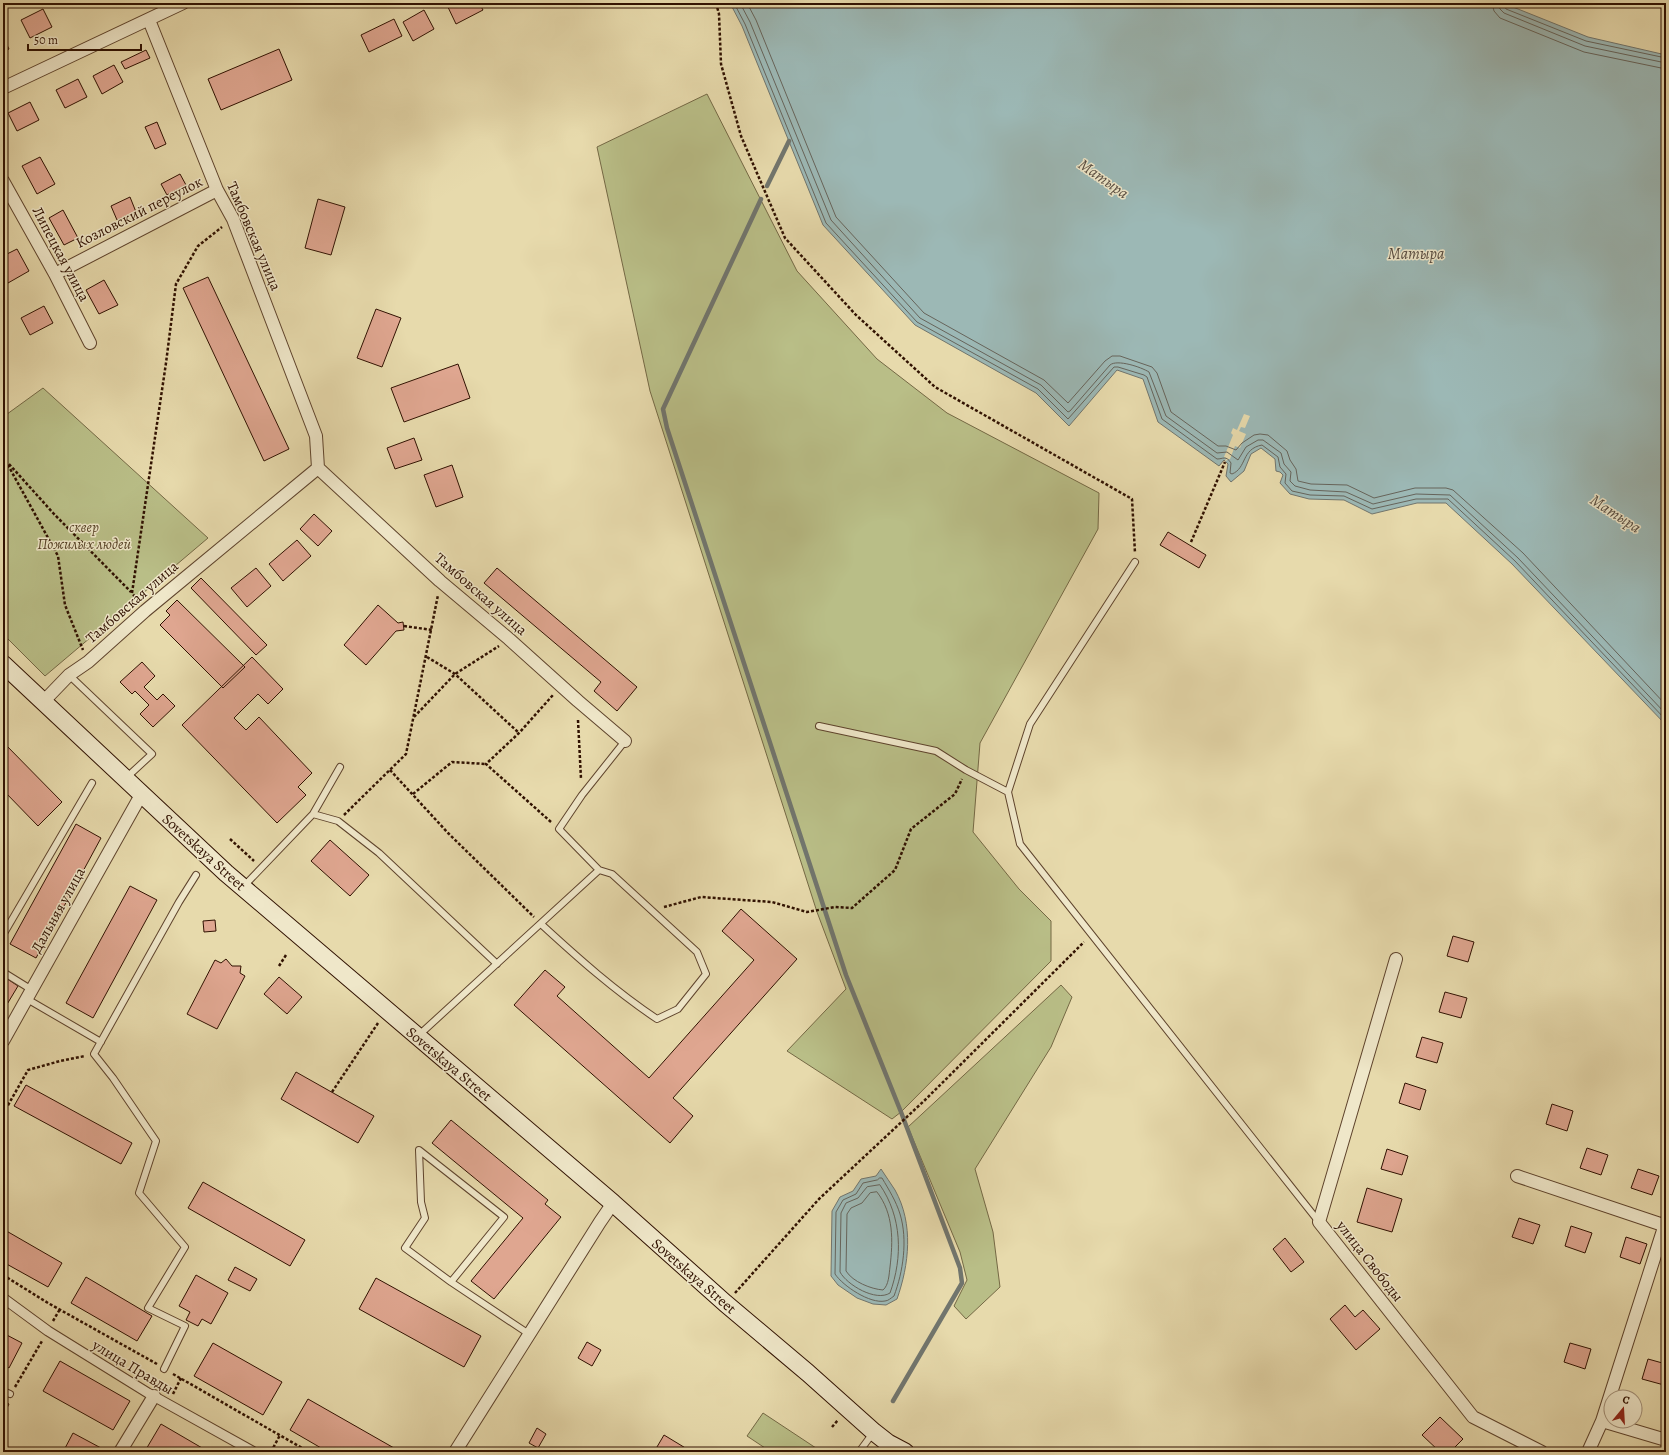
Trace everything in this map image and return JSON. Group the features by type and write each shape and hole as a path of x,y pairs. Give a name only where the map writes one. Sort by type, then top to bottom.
{"main road":[{"name":"Sovetskaya Street","path":"3,664 124,779 243,887 613,1203 725,1304 808,1373 874,1432 893,1448 905,1452"}],"street":[{"path":"3,88 183,3"},
{"name":"Тамбовская улица","path":"149,20 217,190 233,219 316,436 318,468 440,580 625,741"},
{"name":"Липецкая улица","path":"3,181 90,343"},
{"name":"Козловский переулок","path":"54,274 217,190"},
{"name":"Тамбовская улица","path":"43,702 69,675 88,662 145,611 318,468"},
{"name":"Дальняя улица","path":"3,1041 141,794"},
{"name":"улица Свободы","path":"1396,959 1319,1222 1473,1417 1542,1452"},
{"path":"1517,1176 1665,1224 1602,1421 1588,1452"},
{"path":"454,1452 613,1203"},
{"name":"улица Правды","path":"3,1298 48,1331 167,1404 254,1452"},
{"path":"120,1452 154,1396"},
{"path":"1602,1421 1666,1440"}],"lane":[{"path":"1135,562 1030,724 1008,792 1020,844 1319,1222"},
{"path":"69,675 152,754 124,779"},
{"path":"819,726 936,751 966,770 1008,792"},
{"path":"541,924 592,970 626,998 658,1019 678,1009 706,974 697,952 612,874 599,870 559,829 582,795 625,741"},
{"path":"243,887 313,814 340,767"},
{"path":"3,935 92,783"},
{"path":"313,814 338,821 379,853 497,964"},
{"path":"417,1036 599,870"},
{"path":"164,1369 185,1326 148,1308 185,1247 139,1193 156,1141 113,1078 94,1054 179,902 196,876"},
{"path":"3,972 29,994 101,1042"},
{"path":"451,1282 504,1217 419,1150 421,1202 425,1218 405,1248 451,1282 529,1334"},
{"path":"3,1391 10,1394"},
{"path":"859,1452 874,1432"}],"path":[{"path":"716,3 719,14 721,64 741,136 785,238 856,315 934,387 1132,499 1135,562"},
{"path":"132,592 176,284 198,246 233,219"},
{"path":"3,456 54,514 132,592 145,611"},
{"path":"6,460 58,556 65,605 88,662"},
{"path":"1191,542 1225,462"},
{"path":"338,821 406,754 432,630 440,580"},
{"path":"404,626 432,630"},
{"path":"414,717 455,674 509,639"},
{"path":"426,657 455,674 519,733"},
{"path":"486,764 519,733 562,686"},
{"path":"578,701 582,795"},
{"path":"413,794 452,762 486,764 559,829"},
{"path":"390,770 448,833 541,924"},
{"path":"652,911 701,897 772,902 807,912 829,908 852,908 895,870 911,829 955,794 966,770"},
{"path":"230,839 253,862 258,857"},
{"path":"725,1304 819,1199 894,1130 1092,935"},
{"path":"279,966 286,955"},
{"path":"332,1092 386,1010"},
{"path":"3,1114 28,1070 60,1061 94,1054"},
{"path":"10,1394 60,1309"},
{"path":"167,1404 181,1378"},
{"path":"832,1427 838,1420"},
{"path":"271,1452 280,1435"}],"green space":[{"path":"707,94 797,271 877,359 947,413 1099,493 1098,529 980,743 973,832 1019,889 1051,921 1051,961 901,1112 892,1119 787,1051 846,989 817,912 650,391 597,147"},
{"name":"сквер Пожилых людей","path":"43,388 208,538 45,676 3,634 3,417"},
{"path":"1061,985 1072,997 1051,1047 975,1169 993,1232 1000,1287 966,1319 954,1306 967,1280 960,1252 908,1127"},
{"path":"763,1413 822,1452 771,1452 747,1436"}],"water":[{"name":"Матыра","path":"730,3 1503,3 1588,37 1666,55 1666,725 1512,564 1446,503 1417,503 1372,514 1344,500 1309,499 1290,494 1280,483 1283,475 1276,471 1275,459 1261,448 1251,454 1244,471 1231,482 1226,476 1228,464 1224,460 1219,466 1158,422 1143,379 1117,370 1069,426 1036,393 915,325 823,225 742,26"},
{"path":"881,1169 895,1190 901,1203 905,1217 908,1244 907,1259 897,1299 886,1305 873,1304 857,1298 838,1285 831,1276 832,1211 840,1197 853,1191 861,1179 876,1176"}],"pier":[{"path":"1244,414 1250,416 1245,428 1241,427 1239,431 1246,434 1240,448 1235,446 1230,459 1225,462 1226,458 1224,457 1233,435 1231,433 1233,428 1237,430"}],"building":[{"path":"446,3 479,3 483,10 456,24"},
{"path":"43,9 52,27 30,38 21,20"},
{"path":"424,10 434,29 413,41 403,22"},
{"path":"394,19 402,36 369,52 361,35"},
{"path":"3,37 9,49 3,52"},
{"path":"279,49 292,80 221,110 208,79"},
{"path":"146,50 150,58 125,69 121,62"},
{"path":"114,65 123,82 102,94 93,76"},
{"path":"78,79 87,97 65,108 56,90"},
{"path":"30,102 39,120 17,131 8,113"},
{"path":"157,122 166,144 155,149 145,127"},
{"path":"40,157 55,184 37,194 22,166"},
{"path":"180,174 186,185 167,195 161,184"},
{"path":"130,197 136,212 117,220 111,206"},
{"path":"318,199 345,207 331,255 305,248"},
{"path":"63,210 78,238 64,245 49,218"},
{"path":"17,249 29,271 8,283 3,273 3,256"},
{"path":"208,277 289,449 264,461 183,288"},
{"path":"104,280 118,305 99,314 86,290"},
{"path":"44,306 53,323 30,335 21,318"},
{"path":"376,309 401,318 382,367 357,358"},
{"path":"458,364 470,398 404,422 391,388"},
{"path":"414,438 422,460 395,469 387,448"},
{"path":"452,465 463,497 436,507 424,475"},
{"path":"314,514 332,531 318,546 300,529"},
{"path":"1168,532 1206,555 1199,568 1160,545"},
{"path":"297,540 311,556 283,581 269,564"},
{"path":"256,568 271,586 247,607 231,588"},
{"path":"497,568 637,687 617,711 594,691 601,682 484,583"},
{"path":"201,578 267,645 256,655 191,588"},
{"path":"177,600 245,667 223,688 160,625 170,615 166,611"},
{"path":"378,605 398,623 403,622 404,630 396,631 366,665 344,645"},
{"path":"252,657 283,689 268,704 258,694 234,718 246,730 259,717 312,773 298,787 306,795 277,823 182,725"},
{"path":"142,662 155,676 144,687 157,700 163,694 175,706 153,727 140,714 149,705 135,691 132,694 120,682"},
{"path":"3,742 62,802 38,826 3,790"},
{"path":"76,824 101,838 36,958 10,944"},
{"path":"330,840 369,875 350,896 311,861"},
{"path":"130,886 157,900 93,1018 66,1003"},
{"path":"741,909 797,959 673,1098 693,1116 670,1143 514,1005 545,970 565,987 557,996 649,1078 754,960 722,931"},
{"path":"215,920 216,931 204,932 203,921"},
{"path":"1453,936 1474,942 1468,962 1447,956"},
{"path":"226,959 232,966 241,966 240,973 245,976 217,1029 187,1014 215,960 221,963"},
{"path":"3,976 18,986 3,1011"},
{"path":"279,977 302,997 287,1014 264,994"},
{"path":"1445,992 1467,998 1461,1018 1439,1012"},
{"path":"1422,1037 1443,1043 1437,1063 1416,1057"},
{"path":"296,1072 374,1116 358,1143 281,1099"},
{"path":"1405,1083 1426,1090 1420,1110 1399,1103"},
{"path":"26,1085 132,1143 121,1164 14,1106"},
{"path":"1552,1104 1573,1111 1567,1131 1546,1124"},
{"path":"451,1120 548,1200 545,1204 561,1217 494,1299 471,1281 523,1218 432,1143"},
{"path":"1587,1148 1608,1155 1601,1175 1580,1168"},
{"path":"1387,1149 1408,1156 1402,1175 1381,1169"},
{"path":"1638,1169 1659,1176 1652,1195 1631,1188"},
{"path":"203,1182 305,1240 290,1266 188,1208"},
{"path":"1367,1188 1402,1199 1392,1232 1357,1222"},
{"path":"1519,1218 1540,1225 1533,1244 1512,1237"},
{"path":"1571,1226 1592,1233 1585,1253 1565,1246"},
{"path":"3,1229 62,1263 48,1287 3,1262"},
{"path":"1626,1237 1647,1244 1640,1264 1620,1257"},
{"path":"1285,1238 1304,1262 1291,1272 1273,1249"},
{"path":"235,1267 257,1279 250,1291 228,1280"},
{"path":"196,1275 228,1293 211,1324 202,1319 198,1326 186,1320 190,1312 179,1306"},
{"path":"86,1277 152,1316 137,1341 71,1303"},
{"path":"376,1278 481,1336 464,1367 359,1309"},
{"path":"1345,1305 1355,1317 1363,1310 1380,1329 1356,1350 1330,1319"},
{"path":"3,1333 22,1343 9,1368 3,1364"},
{"path":"587,1342 601,1350 592,1366 578,1358"},
{"path":"213,1343 282,1382 263,1415 194,1376"},
{"path":"1570,1343 1591,1349 1585,1369 1564,1362"},
{"path":"1648,1359 1666,1364 1666,1377 1664,1385 1642,1379"},
{"path":"60,1361 130,1401 113,1430 43,1391"},
{"path":"308,1399 401,1452 328,1452 290,1430"},
{"path":"3,1401 9,1404 3,1416"},
{"path":"1440,1417 1463,1439 1450,1452 1440,1452 1422,1435"},
{"path":"161,1424 209,1452 145,1451"},
{"path":"537,1428 546,1434 538,1448 529,1443"},
{"path":"73,1433 101,1448 99,1452 63,1452"},
{"path":"664,1435 692,1452 654,1452"}],"waterway":[{"path":"767,186 789,141"},
{"path":"761,199 663,409 667,428 846,975 901,1112 960,1268 962,1283 893,1401"}]}
